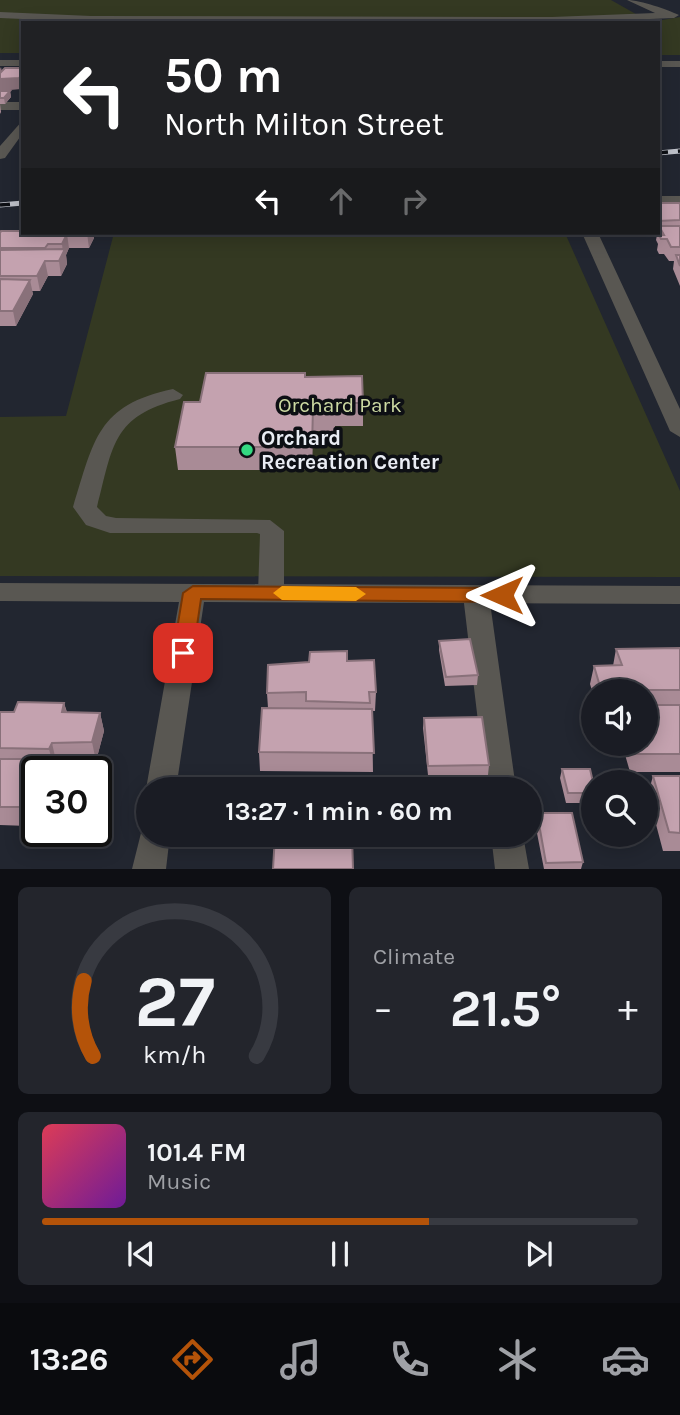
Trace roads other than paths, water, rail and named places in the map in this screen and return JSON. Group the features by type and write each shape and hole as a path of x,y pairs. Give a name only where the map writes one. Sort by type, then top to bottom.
{"street":[{"path":"589,14 624,8 629,0 654,11"},
{"path":"655,0 677,14"},
{"path":"502,19 654,11 677,14"},
{"path":"0,15 91,19 627,19 677,14"},
{"path":"0,63 21,63"},
{"path":"660,64 680,64"},
{"path":"0,106 21,106"},
{"path":"0,155 21,127"},
{"path":"660,200 680,200"},
{"path":"591,235 680,430"},
{"path":"173,395 156,398 124,412 111,428 85,508 90,517 99,524 116,526 262,526 272,531 271,593"},
{"path":"0,592 680,595"},
{"path":"163,777 193,593"},
{"path":"476,595 499,777"},
{"path":"149,869 152,847"},
{"path":"509,847 512,869"}],"railway":[{"path":"660,153 680,151"},
{"path":"0,205 21,203"}],"place":[{"name":"Orchard Recreation Center","path":"247,450"}],"park label":[{"name":"Orchard Park","path":"340,405"}]}
